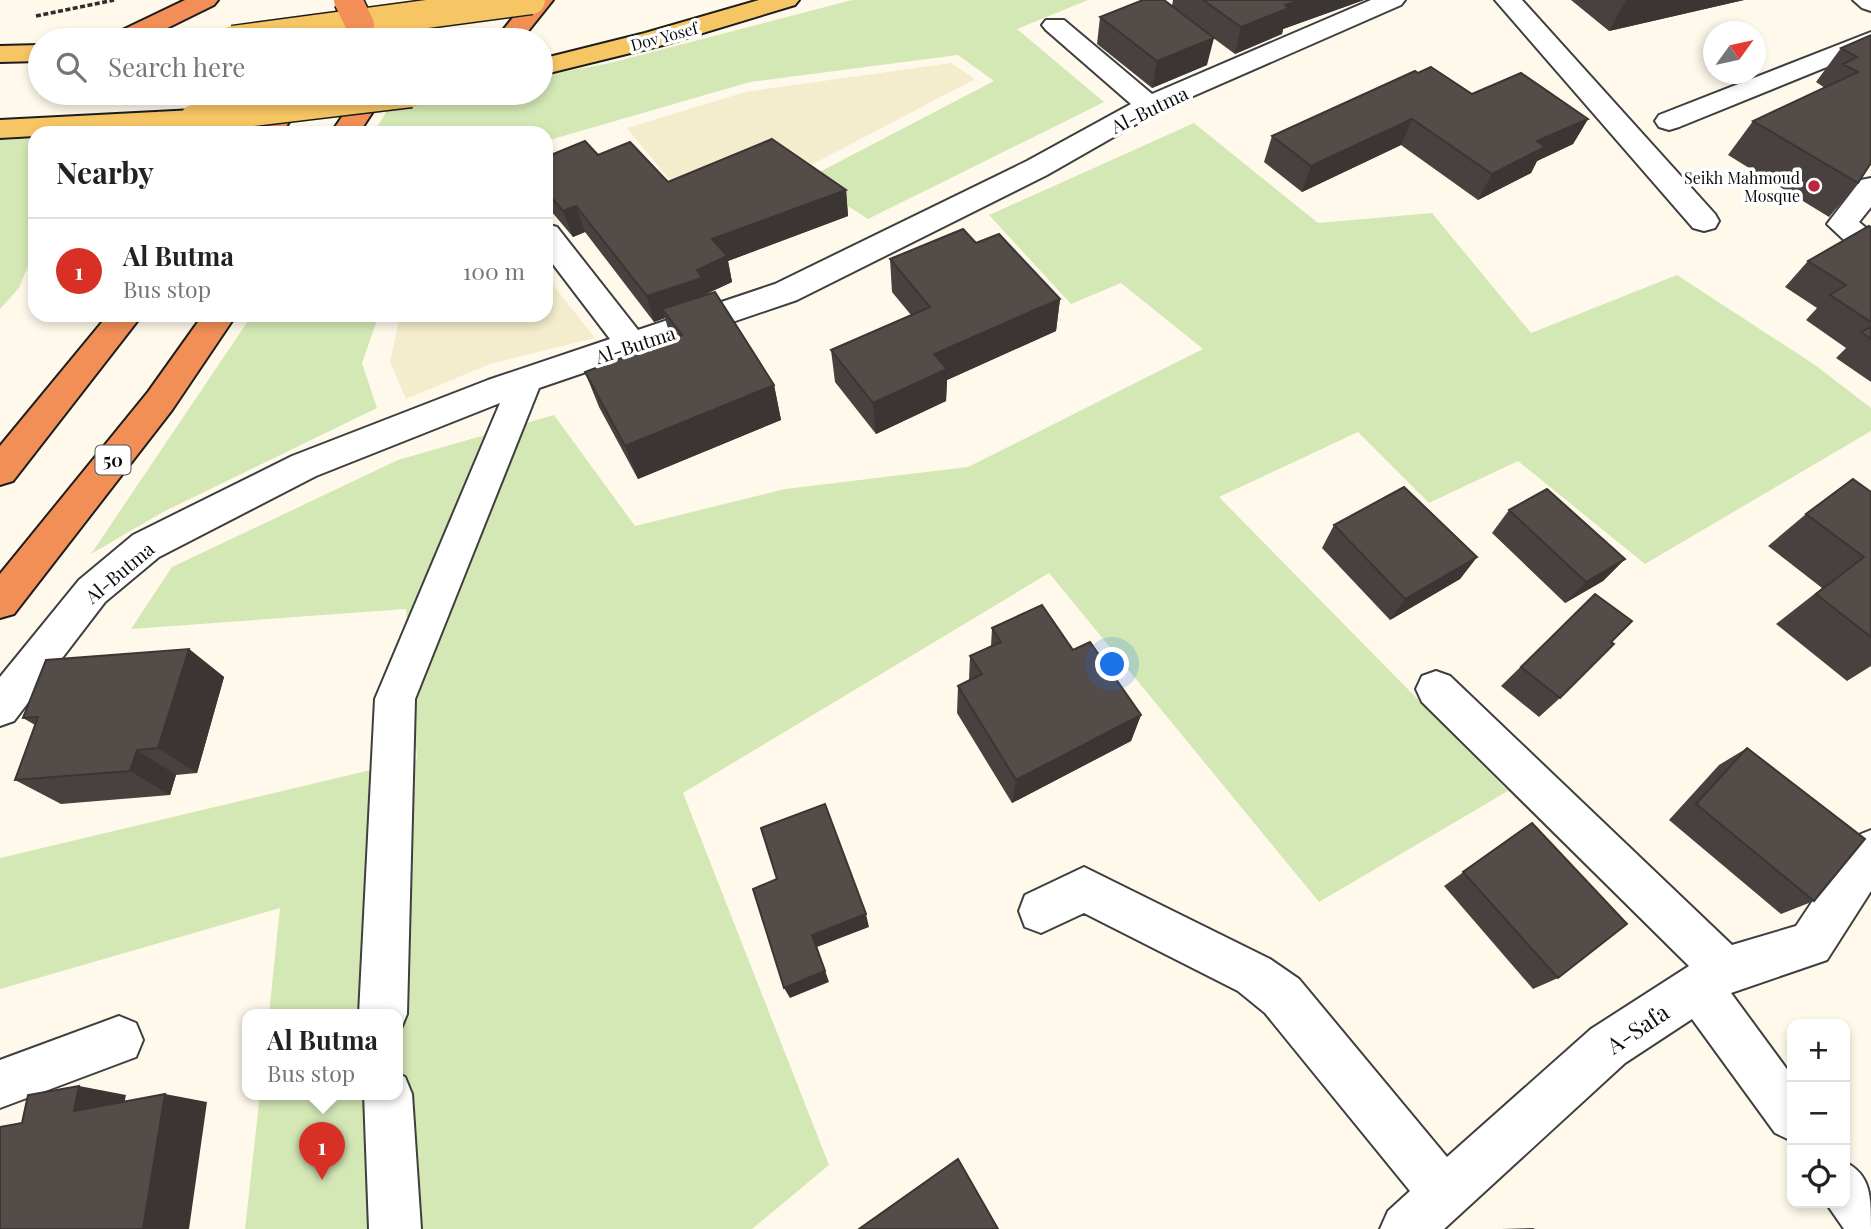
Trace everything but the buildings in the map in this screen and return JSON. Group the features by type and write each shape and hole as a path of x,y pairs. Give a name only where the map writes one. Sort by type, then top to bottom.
{"highway":[{"path":"148,28 205,0"},
{"path":"348,0 364,22"},
{"path":"414,28 432,0"},
{"path":"518,28 540,0"},
{"path":"273,126 286,105"},
{"path":"350,126 363,105"},
{"path":"0,471 120,322"},
{"name":"50","path":"0,602 160,401 215,322"}],"main road":[{"path":"320,28 531,0"},
{"name":"Dov Yosef","path":"553,63 654,39 786,0"},
{"path":"0,54 28,53"},
{"path":"58,126 194,119 311,105"},
{"path":"0,129 28,128"}],"street":[{"name":"Al-Butma","path":"0,708 92,591 146,546 304,466 526,380 786,292 1037,168 1225,62 1392,0"},
{"path":"1508,0 1704,221"},
{"path":"1866,0 1871,3"},
{"path":"1055,25 1149,105"},
{"path":"1670,121 1871,40"},
{"path":"1871,187 1842,224 1871,248"},
{"path":"553,243 632,345"},
{"path":"383,1009 395,699 526,380"},
{"path":"1436,689 1711,979 1787,1108"},
{"name":"A-Safa","path":"1406,1229 1443,1192 1608,1046 1711,979 1811,944 1871,851"},
{"path":"1041,911 1084,889 1254,975 1282,996 1443,1192"},
{"path":"0,1084 119,1040"},
{"path":"388,1100 395,1229"},
{"path":"1850,1194 1871,1222"}],"path":[{"path":"35,16 114,0"}],"shaded area":[{"path":"951,63 975,79 796,173 677,189 627,128 745,92"},
{"path":"553,285 595,338 490,364 406,399 390,362 399,322 553,322"}],"green space":[{"path":"852,0 1088,0 1017,29 1104,102 868,219 806,179 994,81 958,55 750,82 553,139 553,126 378,126 391,105 553,105 553,74 610,63"},
{"path":"1194,123 1318,223 1432,213 1531,333 1677,275 1815,365 1871,408 1871,431 1645,564 1518,461 1429,503 1358,432 1219,497 1508,791 1319,902 1049,573 683,793 829,1165 752,1229 245,1229 259,1100 403,1100 403,1009 270,1009 280,908 0,989 0,858 417,759 406,609 131,629 172,567 398,460 554,415 635,526 785,489 968,467 1203,349 1121,283 1071,304 989,215"},
{"path":"28,138 28,266 19,288 0,309 0,140"},
{"path":"247,322 377,322 362,363 377,408 163,512 91,554"}],"place":[{"name":"Seikh Mahmoud Mosque","path":"1814,186"},
{"name":"Al Butma","path":"322,1180"}]}
